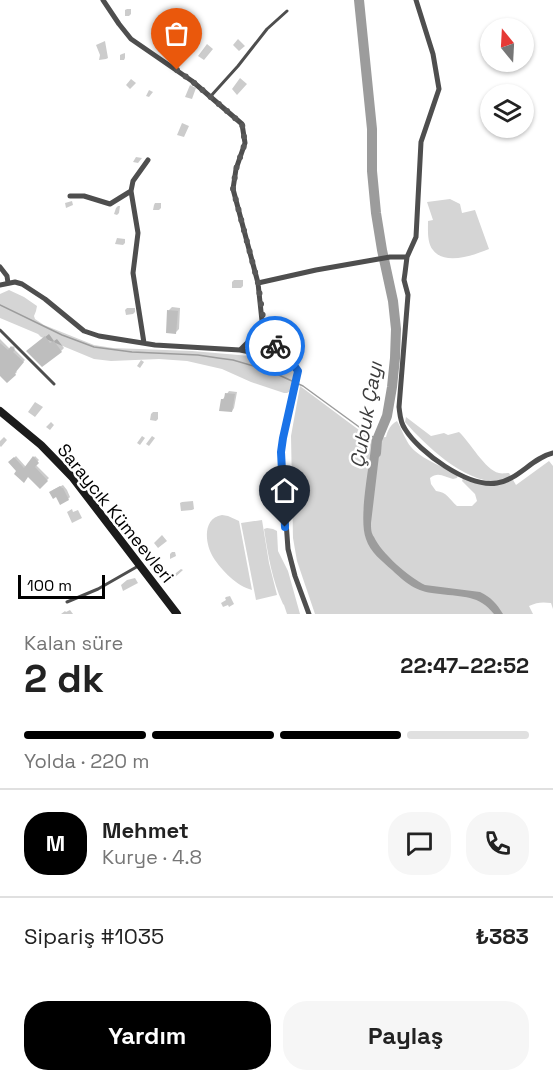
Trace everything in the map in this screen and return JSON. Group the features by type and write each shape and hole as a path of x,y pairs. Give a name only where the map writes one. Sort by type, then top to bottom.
{"main road":[{"name":"Saraycık Kümeevleri","path":"0,411 62,465 177,614"}],"street":[{"path":"103,0 131,39 192,81 242,124 245,143 236,169 233,189 258,283 262,321 270,341 298,371 283,438 281,461 288,549 309,614"},
{"path":"416,0 433,54 439,89 421,142 416,237 407,256 404,280 408,303 399,407 400,419 421,448 442,465 467,477 490,484 511,478 543,456 553,453"},
{"path":"144,343 134,273 138,233 131,191 133,181 148,160"},
{"path":"70,196 84,196 110,204 131,191"},
{"path":"258,283 316,270 407,256"},
{"path":"0,267 7,276 8,283"},
{"path":"0,285 15,282 22,284 33,290 84,331 99,336 155,345 240,350 286,359"},
{"path":"240,350 257,333 262,321"}],"lane":[{"path":"210,97 267,29 287,11"},
{"path":"0,330 54,384"},
{"path":"66,602 98,589 140,565"}],"shaded area":[{"path":"450,199 460,204 462,213 475,210 489,249 460,258 438,255 433,250 429,240 428,221 433,220 427,202"},
{"path":"9,290 37,306 35,319 44,325 94,345 113,348 192,351 278,360 290,365 294,370 291,391 284,393 222,369 187,361 94,359 0,318 0,294"},
{"path":"300,386 371,439 386,437 390,428 397,421 415,451 458,475 453,479 439,475 430,478 436,491 445,494 457,506 472,506 477,501 475,494 462,481 463,478 481,484 500,484 471,476 446,461 405,422 406,417 431,436 459,432 488,467 499,473 509,473 516,485 549,461 553,466 553,609 551,603 543,602 529,606 533,614 315,614 297,561 293,538 291,436"},
{"path":"372,439 381,439 371,529 383,550 419,582 425,585 480,592 493,601 503,614 494,614 482,603 470,598 425,592 414,587 398,576 368,544 363,518"},
{"path":"222,515 239,521 252,590 225,573 210,552 207,539 208,526 216,517"},
{"path":"262,520 277,595 256,600 241,523"},
{"path":"264,529 277,531 278,551 288,571 300,614 287,614 279,595 267,548"}],"building":[{"path":"167,310 178,311 176,334 166,333"},
{"path":"45,336 50,343 54,341 62,352 42,367 26,351"},
{"path":"0,343 8,350 11,346 15,350 13,352 24,362 15,373 16,375 7,383 0,376"},
{"path":"225,393 235,394 232,412 219,411 221,399 224,399"},
{"path":"33,456 39,463 35,467 48,481 40,489 28,477 24,483 14,474 16,471 8,462 14,457 24,468"},
{"path":"60,486 69,500 60,505 56,497 53,499 49,492"}],"waterway":[{"name":"Çubuk Çayı","path":"359,0 372,129 372,171 376,213 393,301 396,329 392,387 387,416 377,440 376,453"},
{"path":"0,305 62,335 94,347 132,352 198,355 233,360 270,371 303,386 377,440"}],"way so far":[{"path":"177,70 242,124 245,143 236,169 233,189 258,283 262,321 270,341 275,346"}],"route":[{"path":"275,346 298,371 281,452 285,527"}]}
